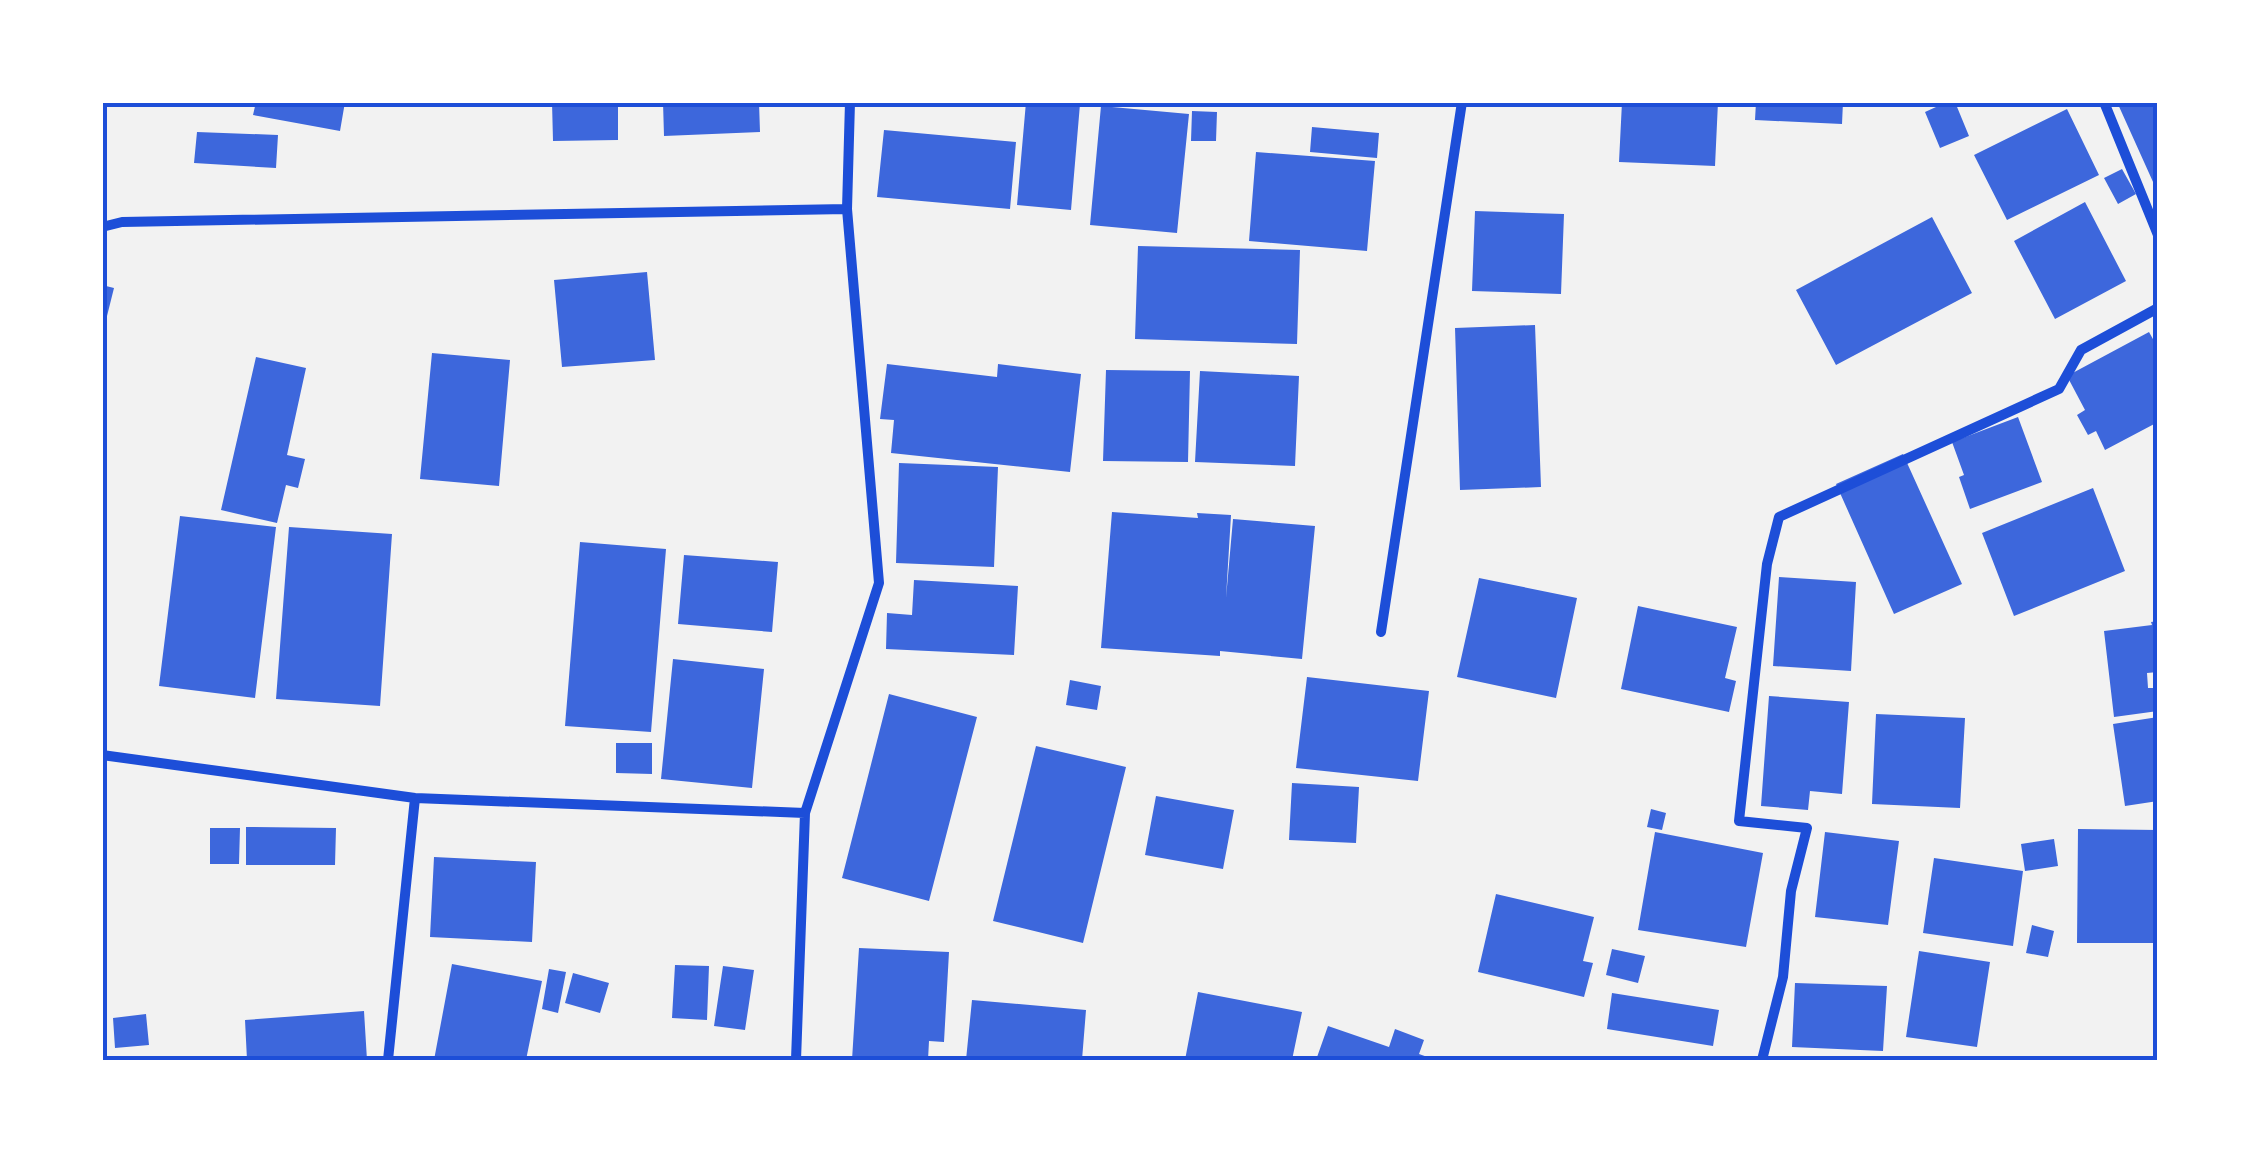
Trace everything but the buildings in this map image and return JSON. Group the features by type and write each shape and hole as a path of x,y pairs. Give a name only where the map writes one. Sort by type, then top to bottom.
{"street":[{"path":"796,1060 804,813 879,583 846,209 850,102"},
{"path":"1382,632 1462,102"},
{"path":"2104,102 2158,235"},
{"path":"102,227 142,222 846,209"},
{"path":"1762,1060 1783,977 1791,891 1807,828 1739,821 1767,564 1780,517 2059,389 2081,350 2158,308"},
{"path":"102,755 415,798 804,813"},
{"path":"388,1060 415,798"}]}
